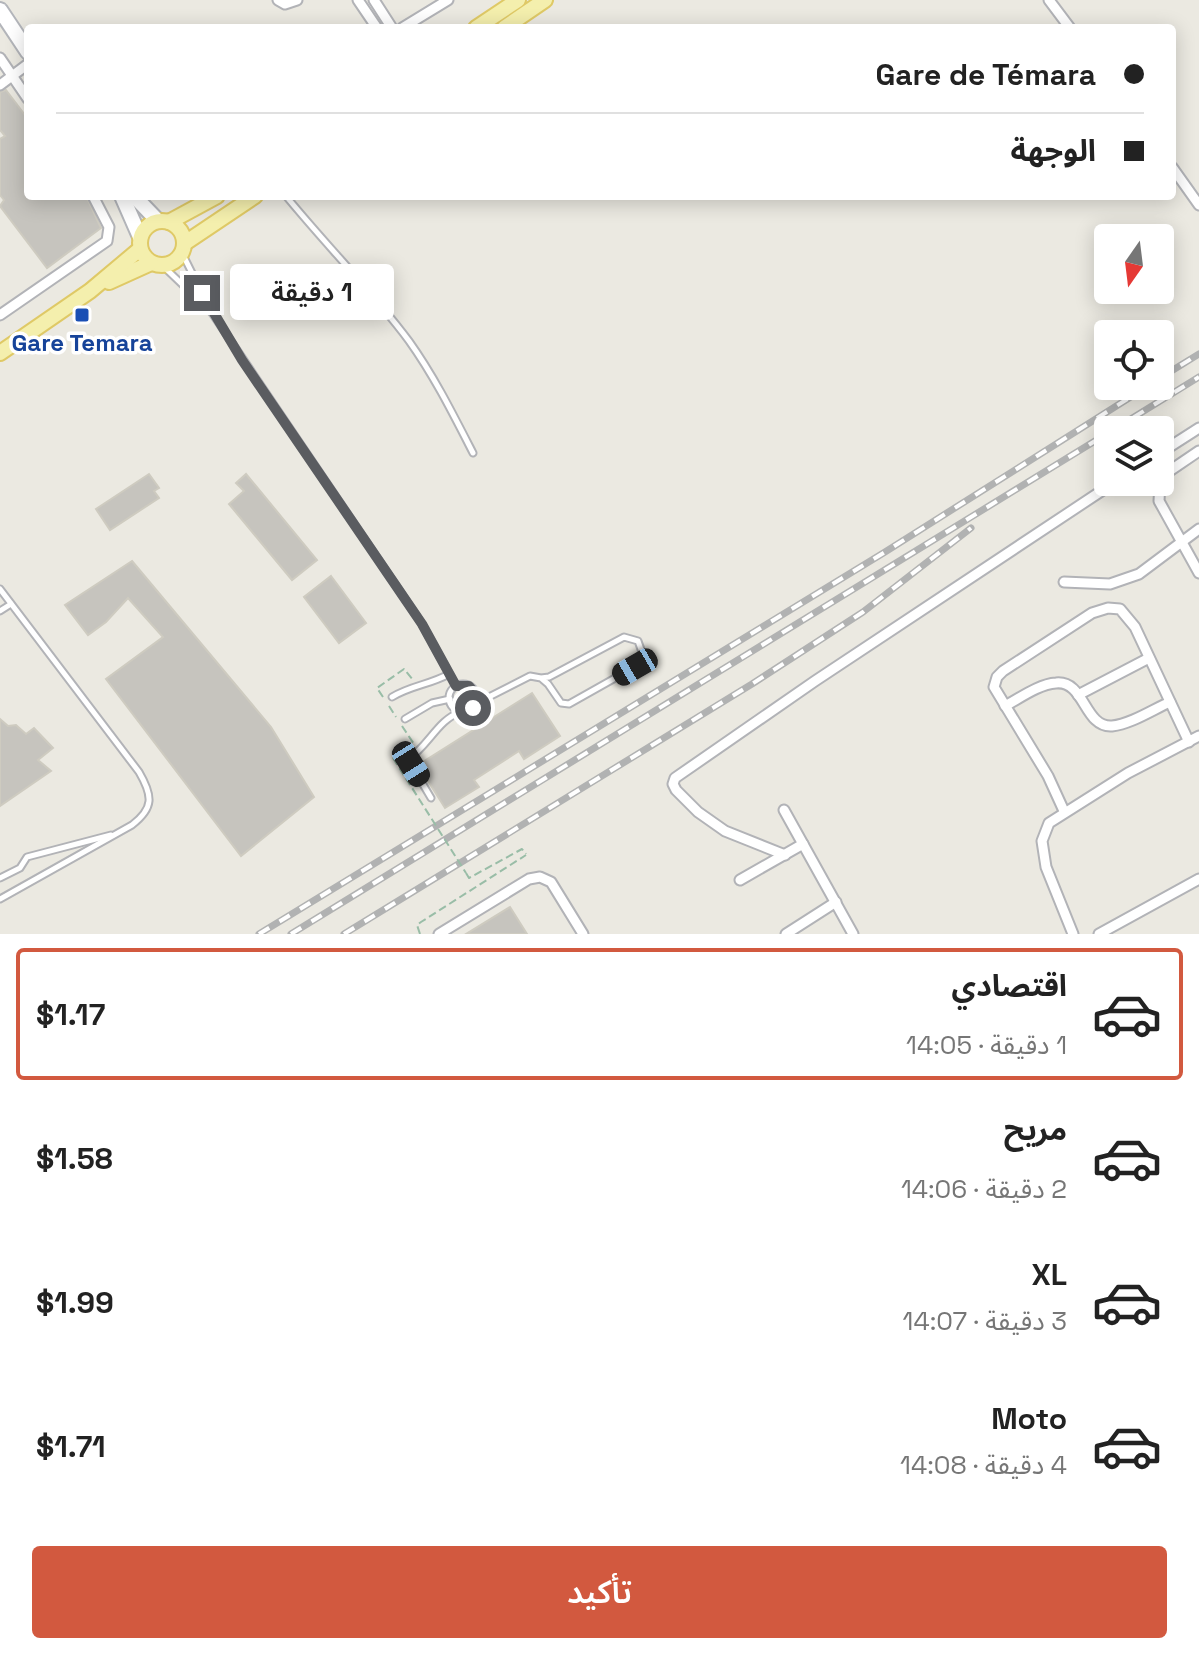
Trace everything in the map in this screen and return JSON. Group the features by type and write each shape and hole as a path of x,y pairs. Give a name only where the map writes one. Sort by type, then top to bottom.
{"main road":[{"path":"482,24 518,0"},
{"path":"510,24 545,0"},
{"path":"0,10 24,46"},
{"path":"124,200 140,243 157,264"},
{"path":"139,200 180,230 184,248"},
{"path":"0,353 90,291 140,243 147,227 209,200"},
{"path":"90,291 157,264 177,260 184,248 250,200"}],"street":[{"path":"278,0 285,4 297,0"},
{"path":"358,0 374,24"},
{"path":"374,0 389,24"},
{"path":"409,24 448,0"},
{"path":"1049,0 1067,24"},
{"path":"0,58 24,93"},
{"path":"0,85 24,67"},
{"path":"1176,173 1199,205"},
{"path":"0,315 107,241 109,227 95,200"},
{"path":"1174,444 1199,428"},
{"path":"1174,468 1199,451"},
{"path":"785,855 712,823 676,790 673,784 675,778 1094,496"},
{"path":"1159,496 1159,501 1199,573"},
{"path":"1064,582 1110,584 1139,574 1199,529"},
{"path":"1064,811 1048,776 994,687 997,677 1092,613 1108,608 1120,609 1135,627 1189,742"},
{"path":"1078,695 1149,658"},
{"path":"1005,706 1045,685 1060,682 1073,688 1096,721 1109,727 1126,723 1170,702"},
{"path":"1073,934 1046,867 1042,841 1049,823 1128,773 1199,736"},
{"path":"784,810 853,934"},
{"path":"740,880 803,844"},
{"path":"439,934 529,879 540,877 551,882 583,934"},
{"path":"1099,934 1199,879"},
{"path":"786,934 836,902"}],"lane":[{"path":"289,200 410,342 443,393 473,453"},
{"path":"184,248 212,313 422,624 456,686"},
{"path":"157,264 212,313"},
{"path":"0,589 148,788 150,803 144,816 118,833 0,899"},
{"path":"0,611 11,604"},
{"path":"431,798 408,759 420,752 435,729 453,714 473,708 525,677 549,677 624,637 634,638 642,650 640,664 569,704 561,703 541,678"},
{"path":"392,697 416,685 429,685 449,674"},
{"path":"461,712 455,709 450,699 451,691 456,686 469,686 477,696 477,703"},
{"path":"405,719 432,703 450,699"},
{"path":"0,878 20,868 27,857 118,833"}],"path":[{"path":"414,745 377,688 404,669 416,685"},
{"path":"404,751 393,758 469,878 522,849 526,855 421,922 417,925 420,934"}],"building":[{"path":"6,90 24,114 24,200 88,200 101,228 47,268 0,206 4,200 0,195 0,139 5,136 0,130 0,92"},
{"path":"149,474 159,488 154,491 159,498 110,530 96,509"},
{"path":"246,474 317,560 292,580 229,504 244,491 236,483"},
{"path":"132,561 271,727 314,797 241,856 106,679 163,637 128,598 106,622 88,635 65,605"},
{"path":"331,576 366,623 339,643 304,597"},
{"path":"532,693 560,736 524,759 519,751 474,780 479,787 445,808 418,765"},
{"path":"0,719 8,726 16,725 26,734 34,728 53,748 38,760 51,771 0,806"},
{"path":"510,907 527,934 466,934"}],"railway":[{"path":"1174,369 1199,354"},
{"path":"1136,416 1199,377"},
{"path":"259,934 885,552 1126,400"},
{"path":"291,934 1094,442"},
{"path":"344,934 752,684 863,612 971,528"}],"place":[{"name":"Gare Temara","path":"82,315"}],"route":[{"path":"202,293 242,360 422,624 456,686 463,684 474,690 477,703 473,708"}]}
